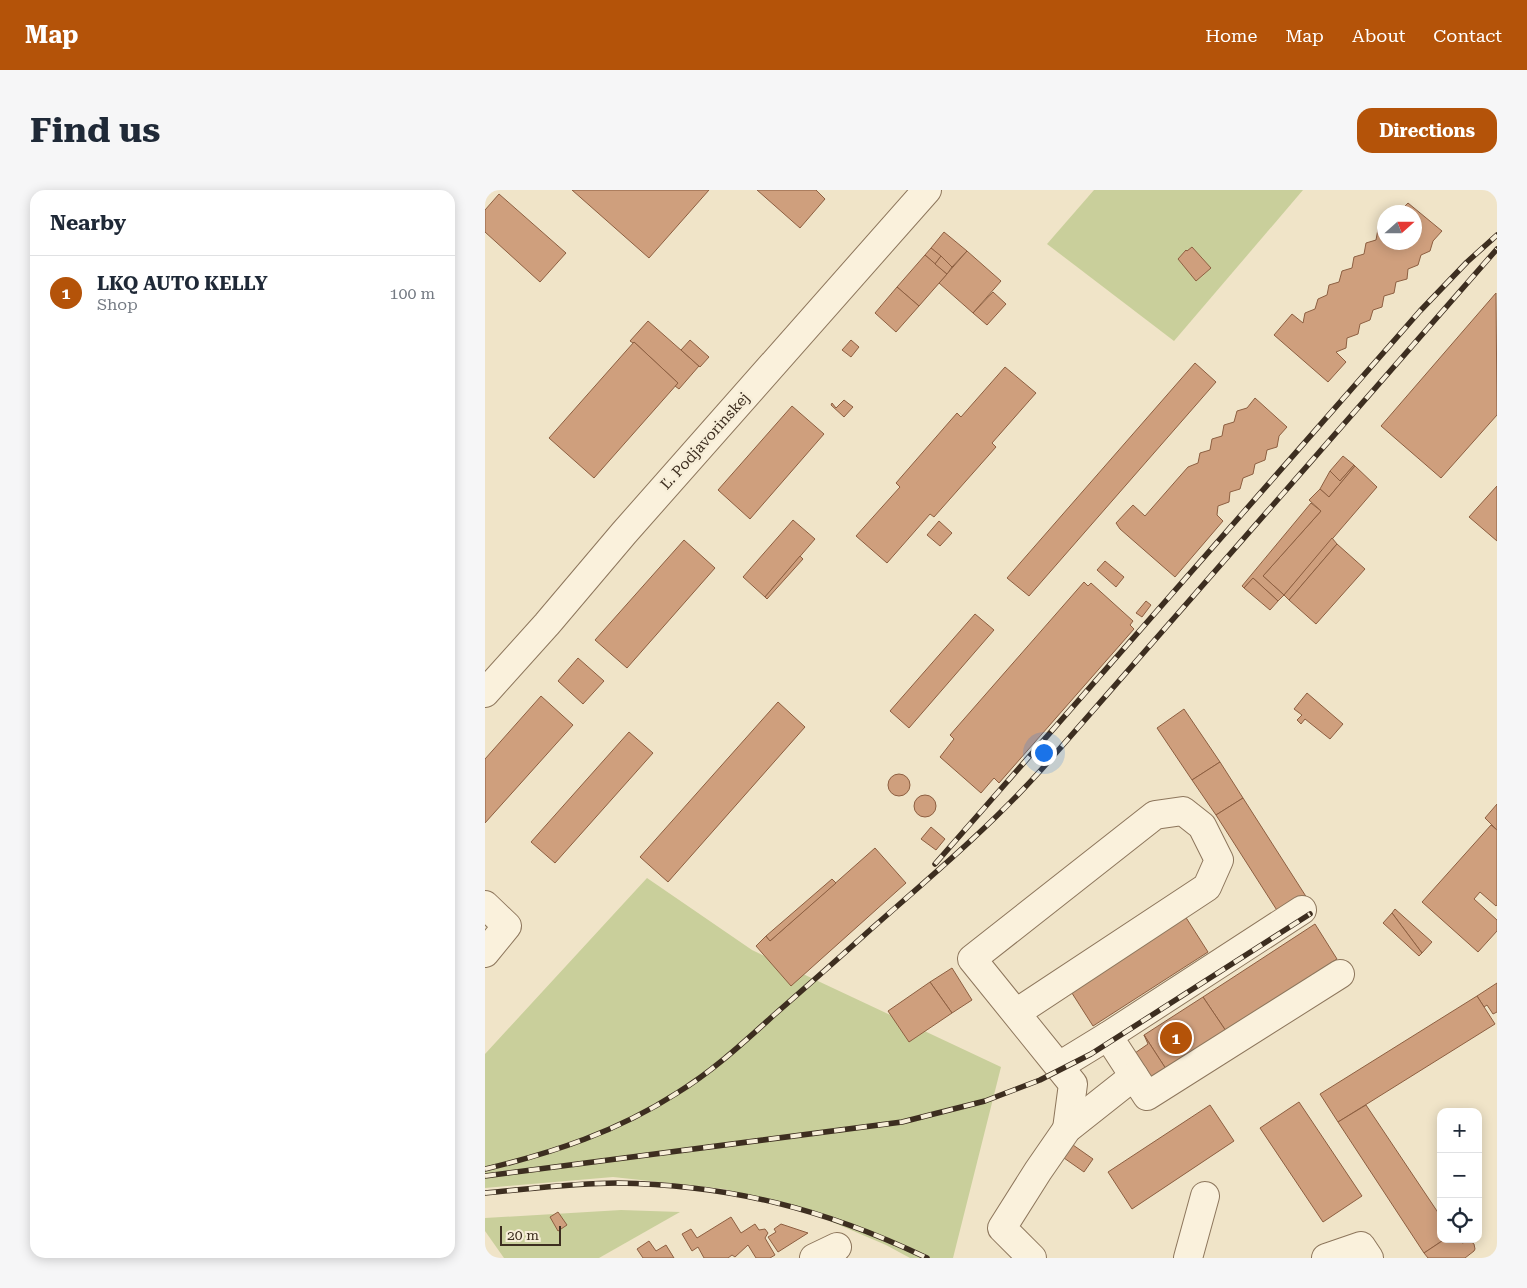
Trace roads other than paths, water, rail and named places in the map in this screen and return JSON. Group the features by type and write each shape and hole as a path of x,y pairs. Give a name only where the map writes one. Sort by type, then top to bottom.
{"street":[{"name":"Ľ. Podjavorinskej","path":"485,693 927,190"},
{"path":"1016,1013 1207,887 1219,860 1202,826 1183,811 1155,815 972,959 1073,1084 1067,1130"},
{"path":"485,905 507,926 485,953"},
{"path":"1059,1066 1302,910"},
{"path":"1108,1036 1147,1096 1340,974"},
{"path":"1032,1258 1002,1228 1037,1171 1067,1130 1134,1076"},
{"path":"1188,1258 1205,1196"},
{"path":"1326,1258 1361,1246 1369,1258"}],"railway":[{"path":"935,864 1420,311 1467,262 1497,235"},
{"path":"485,1169 535,1156 608,1130 655,1107 690,1084 739,1046 958,852 1001,812 1041,770 1497,249"},
{"path":"485,1176 902,1122 985,1101 1040,1080 1091,1054 1310,914"},
{"path":"485,1193 600,1183 659,1185 699,1189 777,1203 814,1213 852,1226 927,1258"}],"place":[{"name":"LKQ AUTO KELLY","path":"1176,1038"}]}
